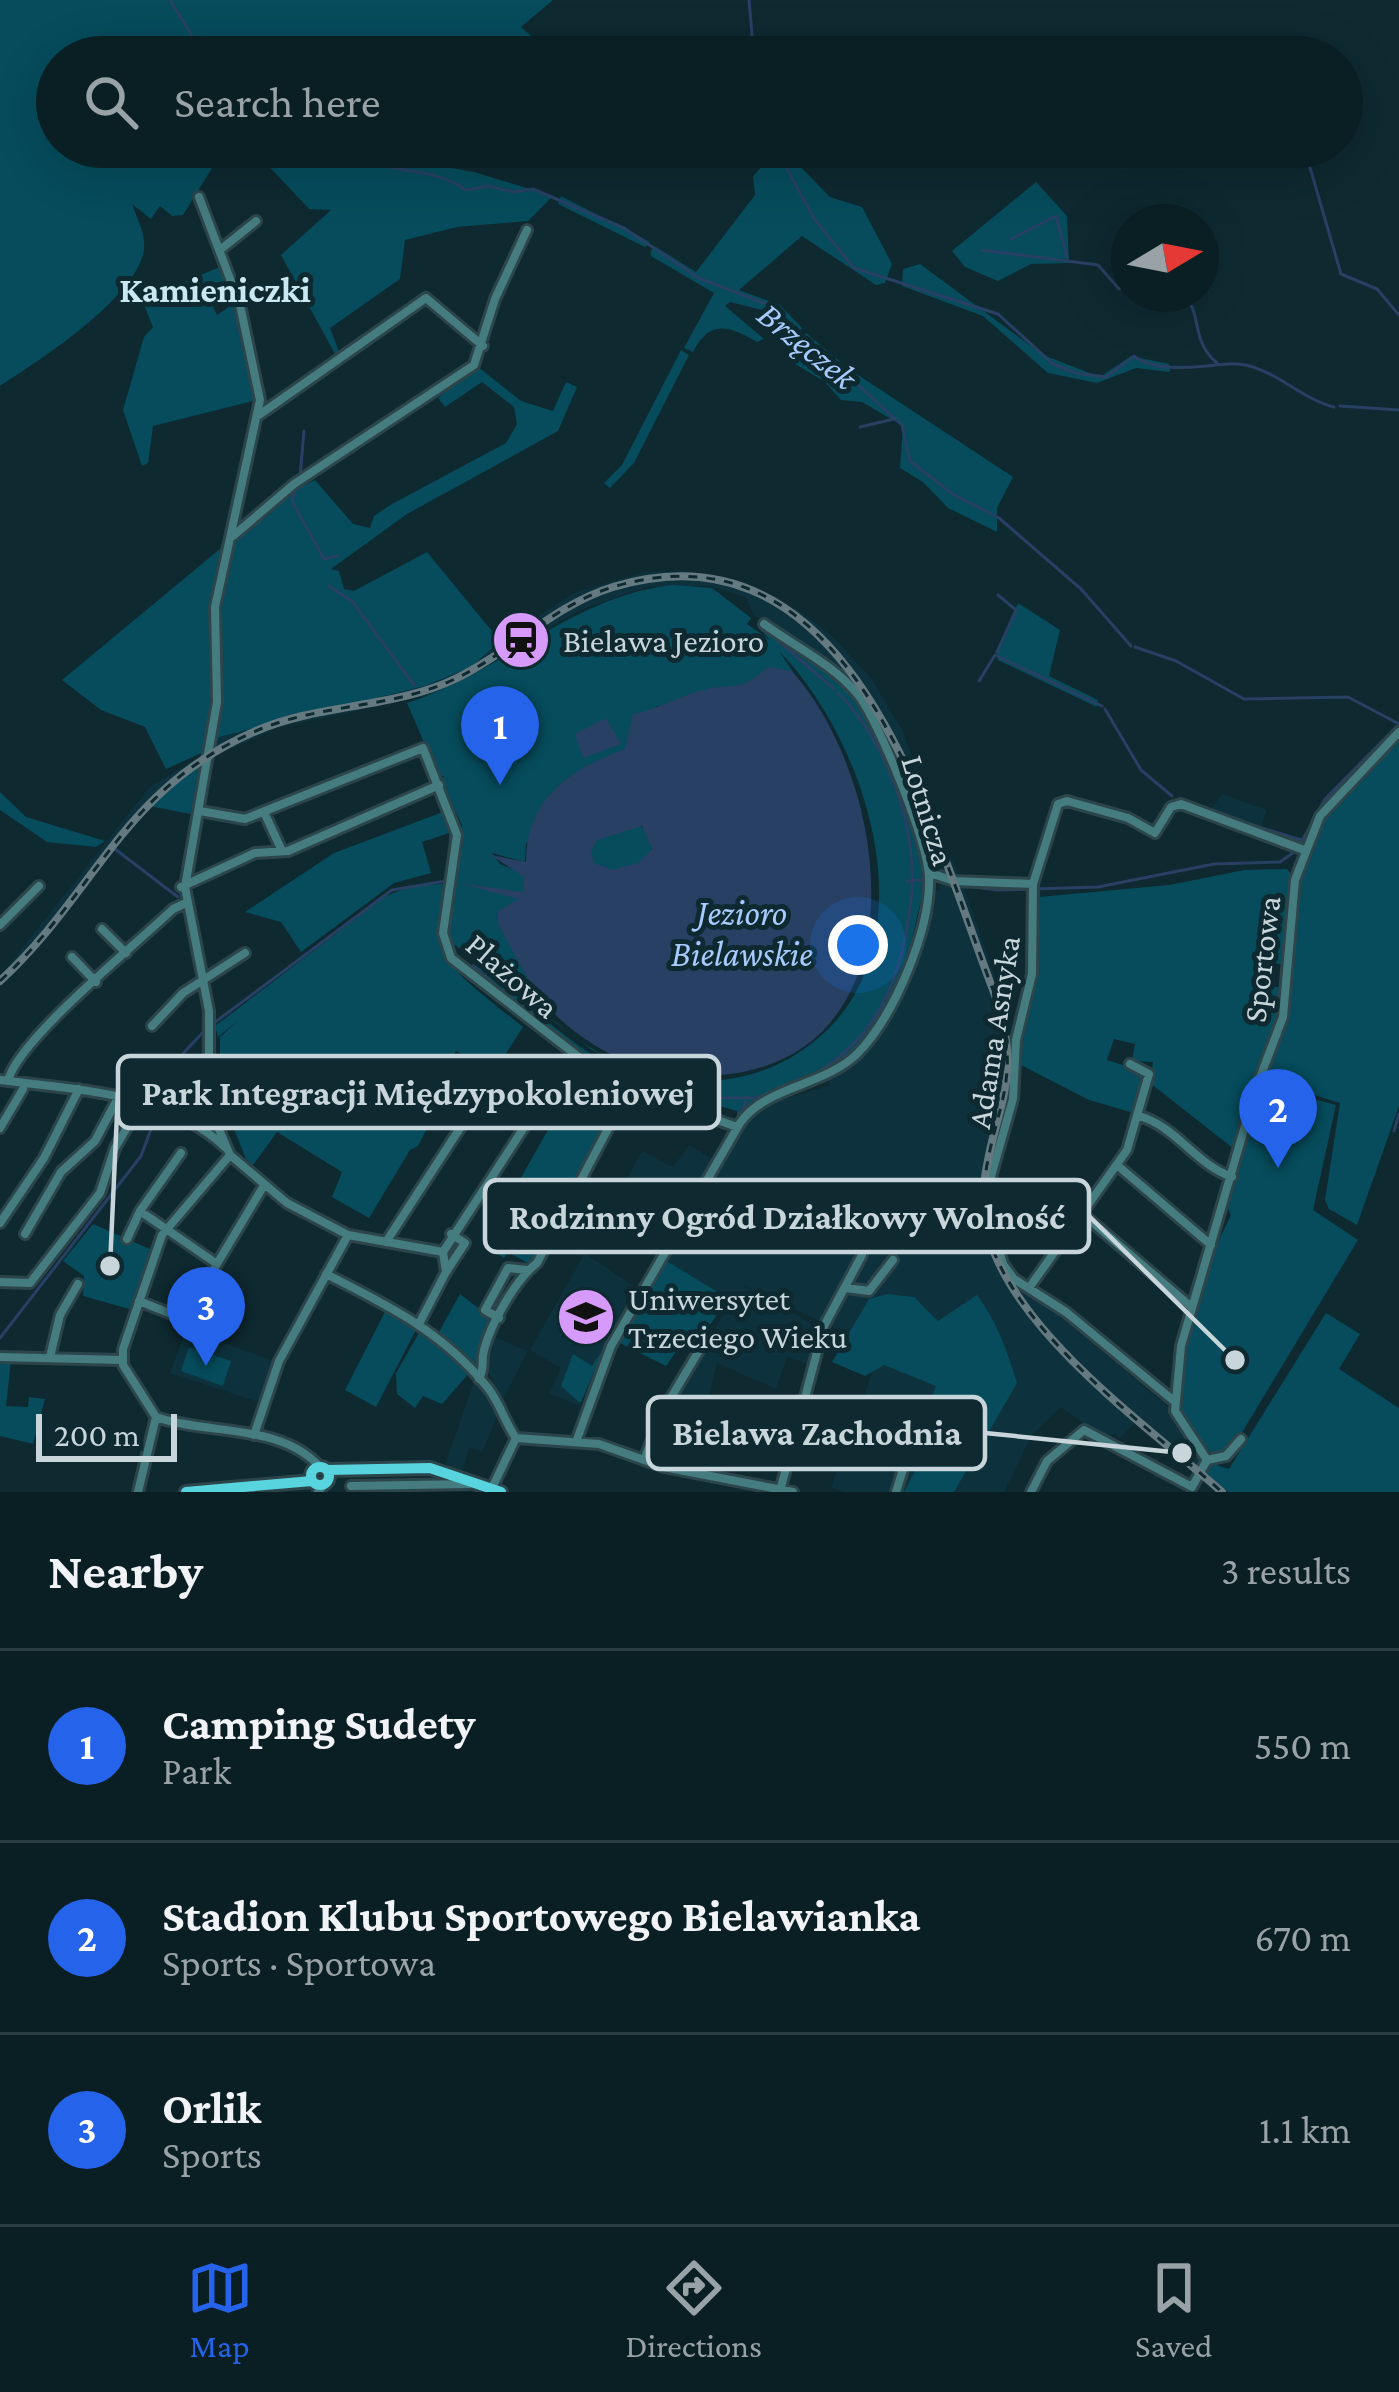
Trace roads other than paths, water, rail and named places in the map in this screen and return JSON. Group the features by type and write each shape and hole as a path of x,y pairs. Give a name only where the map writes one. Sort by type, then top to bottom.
{"main road":[{"path":"186,1492 318,1477 349,1468 417,1467 497,1490"}],"street":[{"path":"199,197 220,250 260,390 215,607 218,688 203,796 182,887 209,1023 212,1131 263,1187 348,1234 445,1262"},
{"path":"220,250 256,221"},
{"path":"234,532 297,482 474,365 484,347 495,298 527,230"},
{"path":"257,416 425,298 484,347"},
{"name":"Lotnicza","path":"576,1442 611,1346 737,1127 755,1106 841,1068 871,1038 903,985 929,877 887,753 859,696 764,623"},
{"name":"Sportowa","path":"1174,1401 1190,1305 1284,1010 1292,894 1301,848 1332,800 1399,732"},
{"name":"Plażowa","path":"264,812 421,747 458,844 443,930 447,954 572,1057 628,1091 694,1108 737,1127"},
{"path":"182,887 250,854 282,851 439,785"},
{"name":"Adama Asnyka","path":"1174,1401 1003,1264 988,1194 1013,1099 1016,1040 1032,974 1033,887 1058,804 1075,801 1130,819 1154,833 1177,804 1301,848"},
{"path":"199,810 239,819 264,812 282,851"},
{"path":"929,877 1033,887"},
{"path":"0,925 39,886"},
{"path":"0,1128 24,1052 184,903"},
{"path":"102,929 126,953"},
{"path":"152,1027 245,953"},
{"path":"71,957 96,982"},
{"path":"386,1242 503,1062"},
{"path":"1029,1288 1117,1165 1139,1116 1148,1072 1130,1064"},
{"path":"16,1083 119,1096 212,1131"},
{"path":"420,1322 445,1262 451,1234 553,1083"},
{"path":"0,1223 44,1158 79,1089"},
{"path":"479,1379 484,1350 499,1318 527,1270 537,1263 628,1091"},
{"path":"25,1234 61,1172 95,1141 119,1096"},
{"path":"0,1282 26,1286 92,1206 142,1102"},
{"path":"193,1124 208,1109"},
{"path":"1139,1116 1158,1123 1211,1170 1232,1177"},
{"path":"138,1492 156,1417 122,1360 168,1226 228,1152"},
{"path":"127,1239 140,1211 181,1153"},
{"path":"1117,1165 1211,1245"},
{"path":"139,1300 181,1321 263,1187"},
{"path":"140,1211 217,1264"},
{"path":"1084,1214 1190,1305"},
{"path":"254,1435 263,1397 348,1234"},
{"path":"445,1262 465,1243 451,1234"},
{"path":"780,1490 824,1326 862,1255"},
{"path":"846,1288 869,1292 893,1260"},
{"path":"499,1318 485,1310 508,1268 527,1270"},
{"path":"326,1274 420,1322 447,1342 479,1379 516,1438"},
{"path":"50,1358 63,1307 78,1284"},
{"path":"644,1460 663,1412 700,1349"},
{"path":"0,1357 122,1360"},
{"path":"1174,1401 1179,1421 1207,1460"},
{"path":"156,1417 254,1435 305,1455 318,1477"},
{"path":"1031,1492 1047,1461 1084,1430 1192,1489 1207,1460"},
{"path":"516,1438 576,1442 793,1492"},
{"path":"497,1490 516,1438"},
{"path":"1207,1460 1226,1456 1241,1438"},
{"path":"896,1492 905,1463"},
{"path":"351,1486 446,1486 473,1480"}],"water":[{"name":"Jezioro Bielawskie","path":"768,667 792,671 827,722 854,784 869,850 870,917 857,977 826,1028 776,1062 704,1076 666,1073 594,1045 563,1022 527,976 498,924 498,911 519,899 458,883 523,892 524,877 491,855 526,862 528,840 543,803 570,777 625,749 633,714 759,675","holes":["642,826 652,849 638,863 612,870 594,863 591,852 597,840"]},
{"path":"606,718 621,744 583,758 575,734"}],"waterway":[{"name":"Brzęczek","path":"170,0 192,36"},
{"path":"749,0 752,36"},
{"name":"Brzęczek","path":"396,168 436,176 466,190 489,186 513,192 533,189 624,228 699,278 769,305 902,425 910,461 951,493 999,518 1081,589 1131,646"},
{"path":"787,168 815,220 854,268 998,314 1053,364 1106,377 1134,356 1167,367 1243,365 1334,407"},
{"path":"1310,168 1341,274 1377,289 1399,315"},
{"path":"1011,239 1056,216 1067,258"},
{"path":"982,250 1098,265 1111,280"},
{"path":"1194,312 1203,346 1218,364"},
{"path":"1340,406 1399,410"},
{"path":"860,427 894,419"},
{"path":"300,477 304,431"},
{"path":"296,486 292,501 324,559 337,556"},
{"path":"329,586 352,601 414,685"},
{"path":"997,652 1016,610 998,595"},
{"path":"762,627 834,689"},
{"path":"933,881 997,890 1098,887 1214,864 1280,862 1297,850 1325,799 1399,724 1348,697 1244,699 1176,661 1135,647"},
{"path":"979,681 995,655 1102,706"},
{"path":"838,693 870,734 894,783 908,836 912,888"},
{"path":"1105,709 1141,770 1172,796"},
{"path":"1246,823 1301,840"},
{"path":"111,846 178,897"},
{"path":"907,881 923,880"},
{"path":"214,1023 392,890 446,881"},
{"path":"804,1080 852,1045 884,1001 903,950 912,891"},
{"path":"473,966 526,1012"},
{"path":"0,1338 141,1156 177,1060 206,1029"},
{"path":"605,1073 629,1084"},
{"path":"649,1092 665,1096"},
{"path":"757,1097 773,1093"},
{"path":"669,1097 754,1098"},
{"path":"736,1122 746,1102"},
{"path":"1394,1131 1399,1114"}],"railway":[{"path":"0,981 62,913 142,812 211,754 256,731 306,715 433,688 477,667 571,605 613,587 697,577 766,597 824,641 871,702 910,775 995,995 1007,1072 984,1184 986,1228 1003,1272 1067,1355 1222,1492"}],"place":[{"name":"Bielawa Jezioro","path":"521,640"},
{"name":"Camping Sudety","path":"500,785"},
{"name":"Stadion Klubu Sportowego Bielawianka","path":"1278,1168"},
{"name":"Park Integracji Międzypokoleniowej","path":"110,1266"},
{"name":"Uniwersytet Trzeciego Wieku","path":"586,1317"},
{"name":"Rodzinny Ogród Działkowy Wolność","path":"1235,1360"},
{"name":"Orlik","path":"206,1366"},
{"name":"Bielawa Zachodnia","path":"1182,1453"}],"district":[{"name":"Kamieniczki","path":"215,289"}]}
